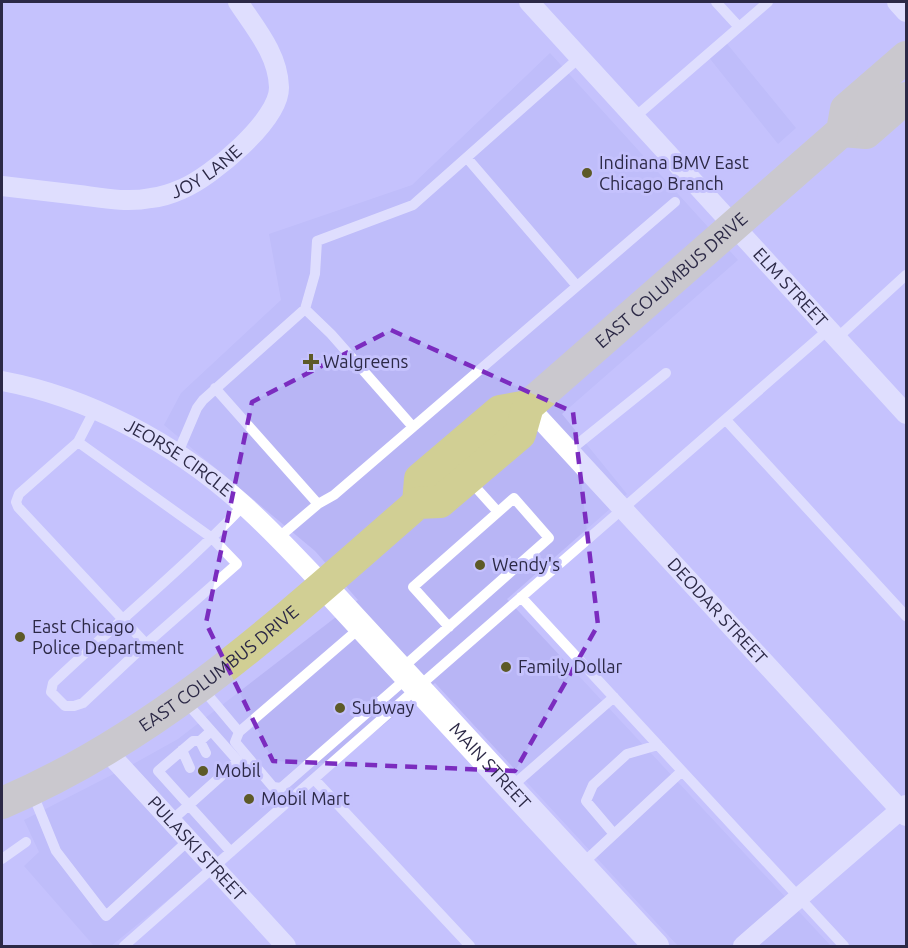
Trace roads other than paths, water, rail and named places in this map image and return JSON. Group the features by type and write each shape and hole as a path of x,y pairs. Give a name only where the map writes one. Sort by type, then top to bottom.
{"main road":[{"name":"EAST COLUMBUS DRIVE","path":"2,803 106,750 192,693 323,585 417,503 420,479 500,411 528,406 842,131 846,109 906,57"},
{"path":"842,131 866,133 906,98"},
{"path":"417,503 440,502 520,434 528,406"}],"street":[{"name":"JOY LANE","path":"2,186 117,200 151,198 183,189 210,172 257,132 273,109 279,89 276,67 266,44 238,2"},
{"name":"ELM STREET","path":"530,2 906,414"},
{"path":"897,2 906,12"},
{"name":"JEORSE CIRCLE","path":"2,381 42,391 94,411 151,439 177,455 215,481 244,505 323,585"},
{"name":"DEODAR STREET","path":"528,406 905,810"},
{"name":"MAIN STREET","path":"323,585 656,946"},
{"name":"PULASKI STREET","path":"106,750 286,946"},
{"path":"743,946 905,810"}],"lane":[{"path":"716,2 739,27"},
{"path":"635,117 768,2"},
{"path":"177,455 197,408 215,388 305,309 315,274 317,241 413,205 580,57"},
{"path":"467,158 577,286"},
{"path":"279,538 318,504 334,495 675,202"},
{"path":"362,627 239,732 235,742 273,787 281,788 409,678 521,597 726,420 906,275"},
{"path":"305,309 331,334 412,428"},
{"path":"569,451 666,373"},
{"path":"215,388 318,504"},
{"path":"94,411 78,442 19,494 16,502 18,507 146,644"},
{"path":"726,420 906,616"},
{"path":"78,442 212,538 237,564 83,702 74,706 65,706 51,692 53,683 212,538 244,505"},
{"path":"468,478 498,512"},
{"path":"124,946 314,779 409,678 448,627 549,538 514,498 413,587 448,627"},
{"path":"521,597 844,946"},
{"path":"192,693 239,732"},
{"path":"171,821 200,791 238,760 211,731 192,693"},
{"path":"510,788 614,698"},
{"path":"211,731 200,741 193,741 158,771 231,852"},
{"path":"200,741 206,753"},
{"path":"614,834 586,801 593,785 627,754 658,745"},
{"path":"182,750 190,768"},
{"path":"581,865 682,771"},
{"path":"314,779 470,946"},
{"path":"31,790 56,851 106,916 189,840"},
{"path":"2,859 27,842"}],"place":[{"name":"Indinana BMV East Chicago Branch","path":"587,173"},
{"name":"Walgreens","path":"311,362"},
{"name":"Wendy's","path":"480,565"},
{"name":"East Chicago Police Department","path":"20,637"},
{"name":"Family Dollar","path":"506,667"},
{"name":"Subway","path":"340,708"},
{"name":"Mobil","path":"203,771"},
{"name":"Mobil Mart","path":"249,799"}]}
